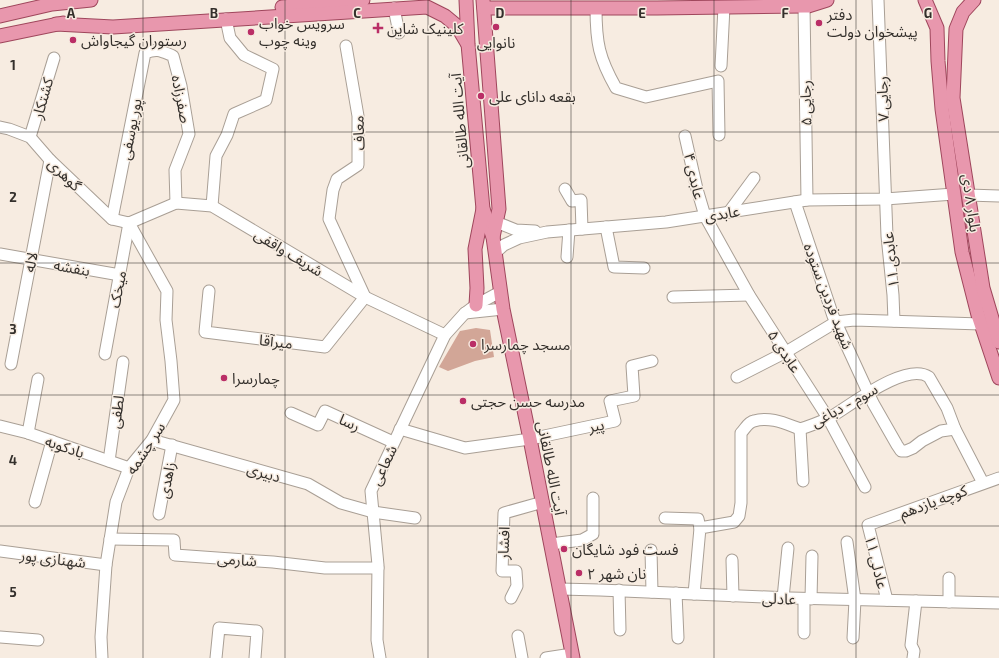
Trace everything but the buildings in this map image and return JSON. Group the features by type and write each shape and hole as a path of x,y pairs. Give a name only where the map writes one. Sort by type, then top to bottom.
{"main road":[{"path":"0,16 49,3 91,0"},
{"path":"0,36 56,24 110,18 363,0"},
{"name":"آیت الله طالقانی","path":"466,0 468,44 483,209 493,237 503,310 573,656"},
{"path":"483,4 596,8 724,7 808,6 827,0"},
{"name":"بلوار ۸ دی","path":"926,0 937,28 942,109 962,252 980,324 999,378"},
{"name":"بلوار ۸ دی","path":"974,0 963,12 956,29 953,98 983,288 999,342"},
{"path":"56,24 113,26 394,8 429,3 457,26 468,44"},
{"name":"آیت الله طالقانی","path":"483,4 499,209 493,237"},
{"path":"937,28 940,23 946,21 952,23 956,29"},
{"path":"475,130 493,128"},
{"path":"476,305 477,288 475,249 483,209"}],"street":[{"name":"رجایی ۷","path":"878,0 885,199"},
{"name":"رجایی ۵","path":"804,6 807,200"},
{"path":"721,66 724,7"},
{"path":"394,8 399,33"},
{"path":"596,8 596,33 600,55 616,88 646,97 718,82 719,136"},
{"path":"212,206 216,156 227,135 234,114 266,100 273,69 244,55 230,38 226,19"},
{"name":"معاف","path":"346,46 358,116 358,165 337,179 333,190 329,219 365,296"},
{"name":"صفرزاده","path":"158,49 173,56 181,86 189,134 175,170 176,203"},
{"name":"پور یوسفی","path":"112,219 145,52 158,49"},
{"name":"کشتکار","path":"30,137 54,58"},
{"name":"گوهری","path":"0,127 30,137 50,160 112,219"},
{"name":"عابدی ۴","path":"686,136 697,189 705,216"},
{"name":"لاله","path":"11,364 50,160"},
{"path":"729,212 754,178"},
{"path":"565,189 572,202 581,200 582,229"},
{"name":"عابدی","path":"495,253 504,245 519,238 547,232 666,222 807,200 885,199 954,194"},
{"path":"968,195 999,196"},
{"name":"عابدی ۱۱","path":"885,199 887,236 894,295 894,321"},
{"name":"شهید فردین ستوده","path":"795,202 833,316 868,393 902,451 913,448 922,441 941,431 955,429"},
{"name":"شریف واقفی","path":"129,223 176,203 212,206 365,296 445,334"},
{"name":"عابدی ۵","path":"705,216 748,295 828,418 865,487"},
{"path":"112,219 129,223"},
{"path":"496,222 516,230 547,232"},
{"name":"میخک","path":"105,354 129,223"},
{"name":"سر چشمه","path":"102,658 101,637 106,565 116,502 129,468 152,440 174,400 166,320 167,291 129,223"},
{"path":"606,227 614,267 644,268"},
{"path":"567,257 569,230"},
{"name":"بنفشه","path":"0,254 120,275"},
{"name":"میرآقا","path":"210,291 205,332 325,347 365,296"},
{"name":"شعاعی","path":"380,658 377,640 378,568 371,491 445,334 464,314 476,305 500,292"},
{"path":"673,297 748,295"},
{"path":"464,314 503,310"},
{"path":"737,377 786,352 836,322 854,320 980,324"},
{"name":"پیر","path":"530,439 615,421 610,401 634,396 632,366 652,361"},
{"name":"لطفی","path":"109,461 123,362"},
{"name":"سوم - دباغی","path":"700,528 734,522 739,516 741,433 754,420 775,420 800,429 828,418 883,384 909,375 926,375 929,377 947,408 955,429 983,483"},
{"path":"28,433 38,380"},
{"name":"رسا","path":"291,413 318,425 326,411 393,442"},
{"name":"بادکوبه","path":"0,426 28,433 129,468"},
{"path":"400,429 465,448 530,439"},
{"path":"800,429 803,481"},
{"name":"دبیری","path":"152,440 308,484 341,504 373,512 415,518"},
{"path":"35,502 52,441"},
{"name":"زاهدی","path":"159,514 172,446"},
{"name":"کوچه یازدهم","path":"868,525 999,478"},
{"path":"551,544 582,540 593,534 593,498"},
{"name":"افشار","path":"511,598 517,586 516,571 502,571 504,513 543,502"},
{"path":"665,518 698,519 700,528 694,594"},
{"name":"عادلی ۱۱","path":"868,525 887,600"},
{"name":"شارمی","path":"110,539 174,540 175,555 272,562 325,568 378,568"},
{"path":"848,542 856,600 853,638"},
{"path":"782,598 788,548"},
{"path":"651,550 652,592"},
{"name":"شهنازی پور","path":"0,551 106,565"},
{"path":"804,632 812,556"},
{"path":"732,560 733,596"},
{"path":"949,578 949,602"},
{"name":"عادلی","path":"560,589 619,590 807,599 999,603"},
{"path":"619,590 620,630"},
{"path":"676,593 678,638"},
{"path":"914,655 911,645 916,601"},
{"path":"216,658 219,628 257,631 255,658"},
{"path":"518,636 522,658"},
{"path":"0,637 38,640"},
{"path":"546,658 573,656"}],"place":[{"name":"دفتر پیشخوان دولت","path":"819,23"},
{"name":"نانوایی","path":"496,27"},
{"name":"کلینیک شاین","path":"378,28"},
{"name":"سرویس خواب وینه چوب","path":"251,32"},
{"name":"رستوران گیجاواش","path":"73,40"},
{"name":"بقعه دانای علی","path":"481,96"},
{"name":"مسجد چمارسرا","path":"473,344"},
{"name":"چمارسرا","path":"224,378"},
{"name":"مدرسه حسن حجتی","path":"463,401"},
{"name":"فست فود شایگان","path":"564,549"},
{"name":"نان شهر ۲","path":"579,573"}]}
